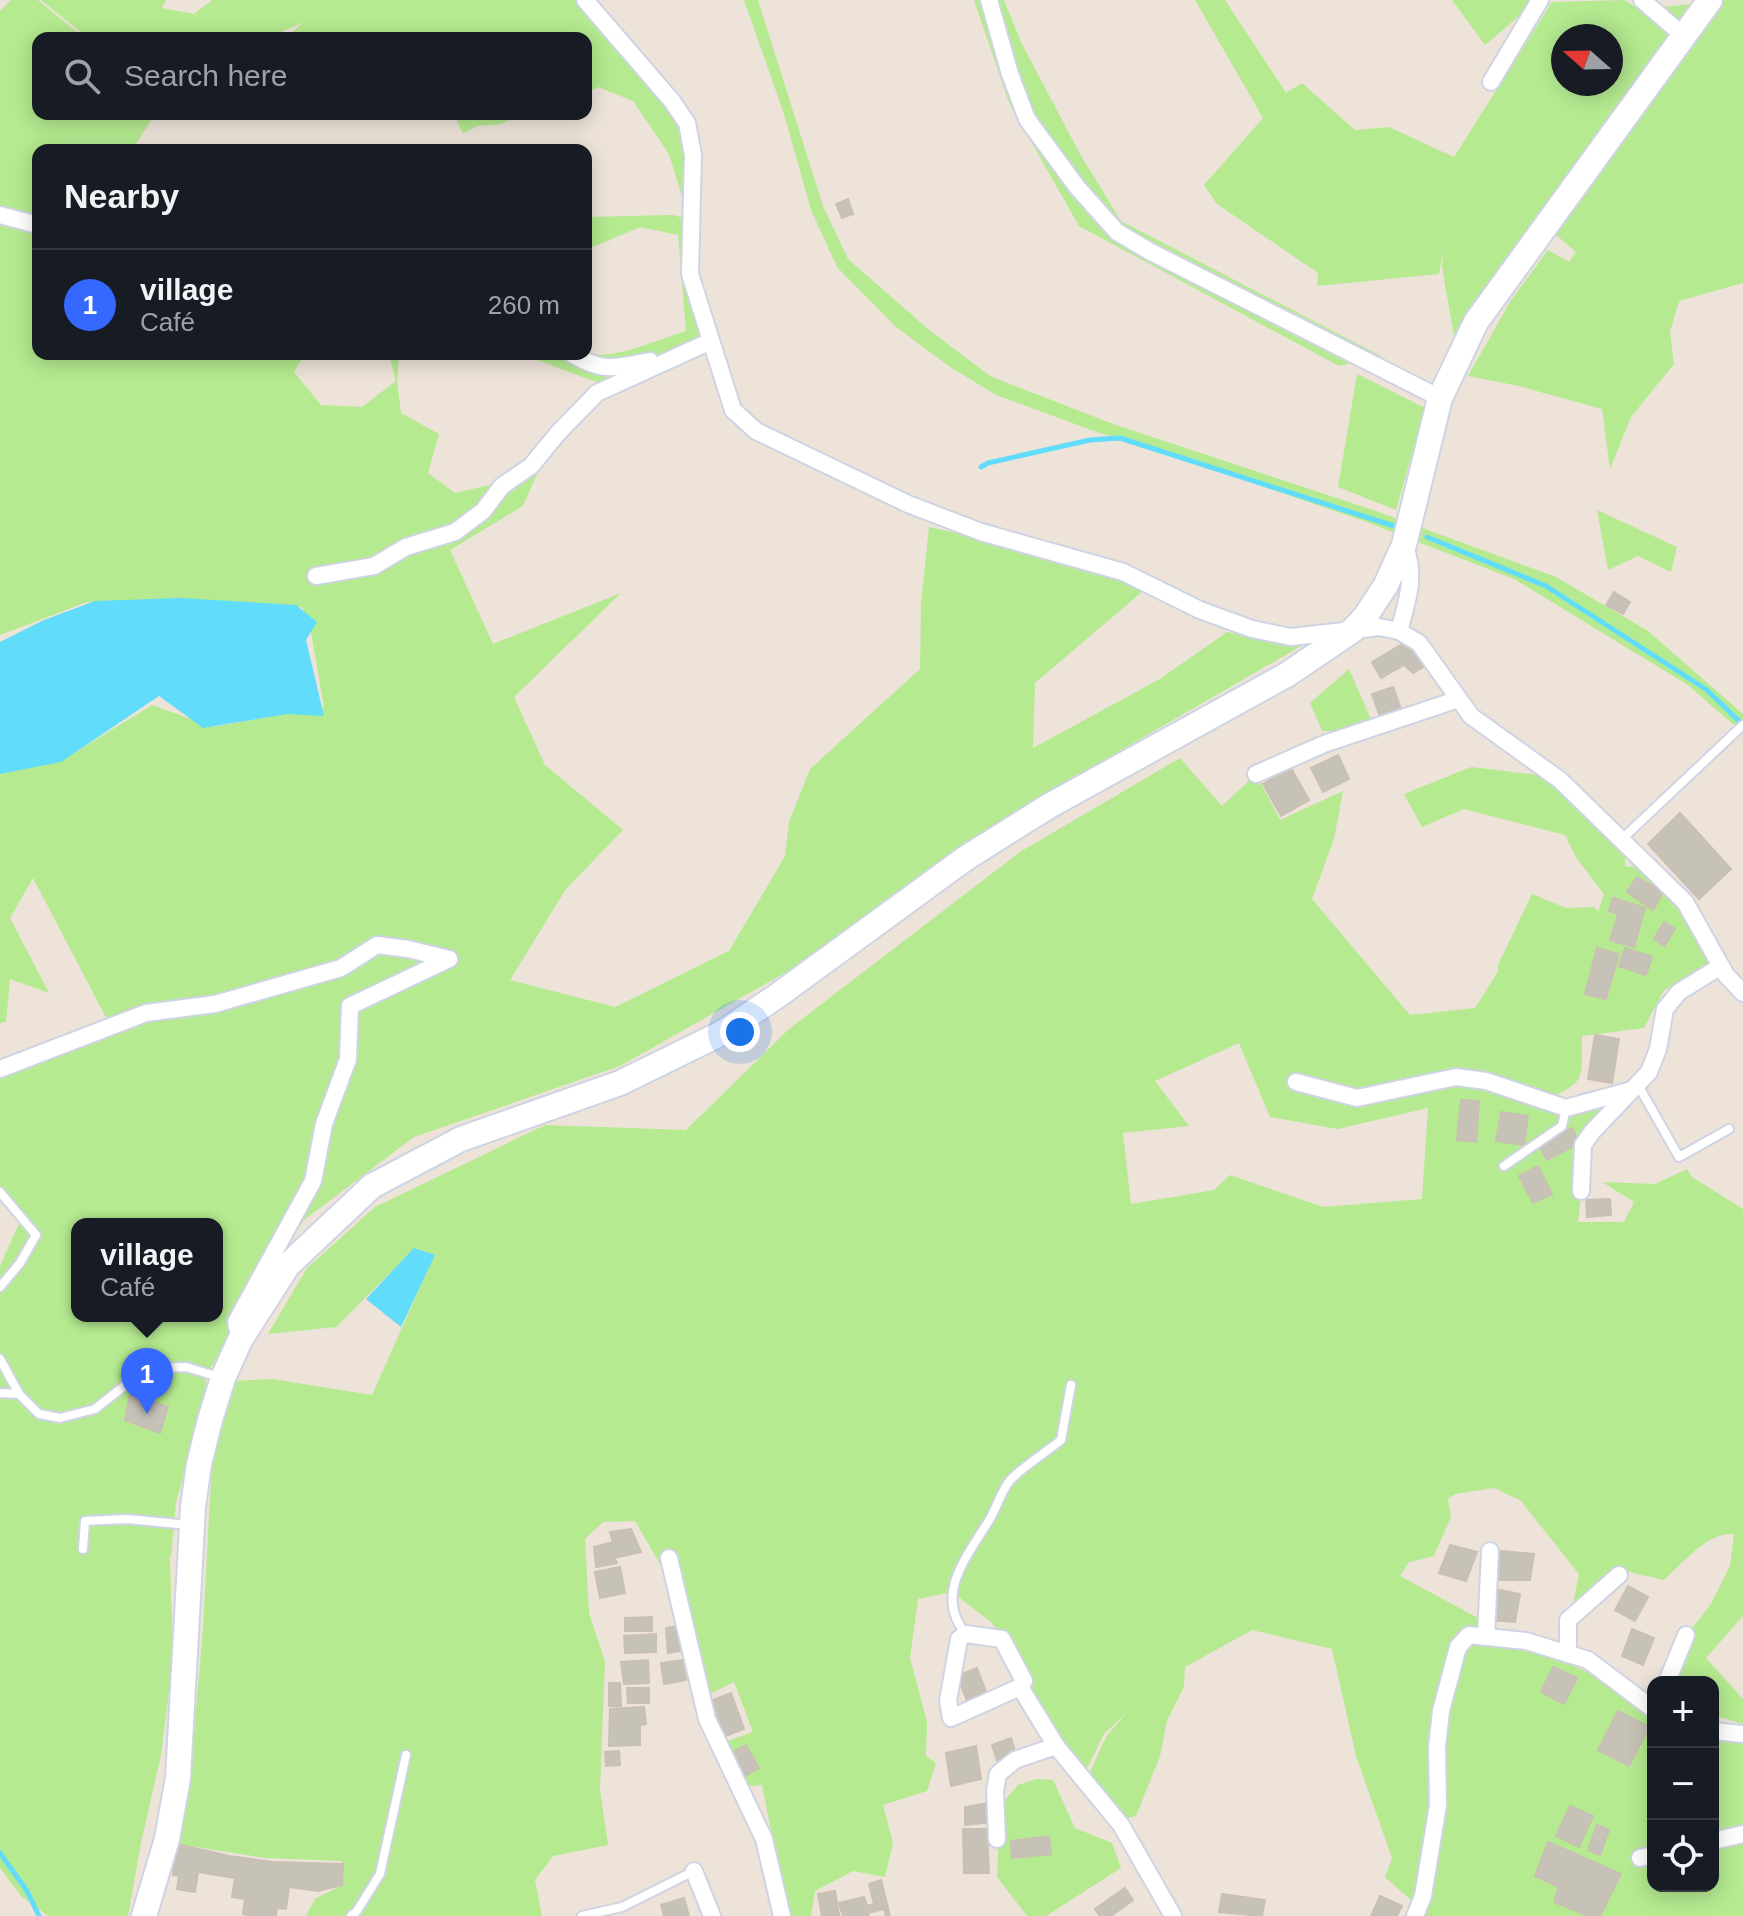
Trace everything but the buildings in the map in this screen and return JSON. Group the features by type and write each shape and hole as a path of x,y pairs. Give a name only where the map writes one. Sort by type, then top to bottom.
{"street":[{"path":"989,0 1027,119 1077,187 1117,232 1440,398"},
{"path":"1491,82 1540,0"},
{"path":"1642,0 1685,37"},
{"path":"144,1916 167,1839 178,1778 192,1526 199,1464 223,1378 240,1340 288,1265 372,1186 461,1139 620,1083 722,1033 966,858 1049,806 1288,674 1353,630 1386,585 1404,545 1440,398 1476,322 1710,0"},
{"path":"591,3 687,123 693,155 690,274 733,410 756,431 908,504 981,532 1123,572 1200,610 1252,629 1291,637 1379,627 1399,631 1419,643 1471,716 1560,780 1685,902 1726,975 1743,993"},
{"path":"0,215 32,223"},
{"path":"316,576 374,566 406,547 455,532 483,511 502,486 531,466 597,393 711,341"},
{"path":"582,360 609,369 679,355"},
{"path":"1399,631 1409,593 1412,562 1404,545"},
{"path":"1256,774 1324,744 1459,699"},
{"path":"0,1069 146,1013 215,1004 341,968 377,945 449,959 350,1006 348,1059 330,1102 313,1181 236,1322 240,1340"},
{"path":"1581,1191 1583,1145 1649,1072 1658,1049 1665,1009 1679,992 1721,966"},
{"path":"1296,1082 1357,1098 1456,1077 1486,1081 1566,1108 1634,1087"},
{"path":"1486,1637 1490,1551"},
{"path":"669,1558 707,1719 764,1839 782,1916"},
{"path":"1568,1654 1568,1620 1619,1575"},
{"path":"966,1634 1002,1639 1024,1681 1020,1687 951,1718 948,1701 959,1639 966,1634"},
{"path":"1415,1916 1423,1896 1438,1805 1437,1747 1441,1711 1458,1647 1469,1635 1526,1641 1588,1660 1647,1704"},
{"path":"1669,1676 1686,1635"},
{"path":"1020,1687 1056,1746 1121,1825 1173,1916"},
{"path":"1719,1732 1743,1734"},
{"path":"997,1839 995,1791 998,1774 1015,1760 1056,1746"},
{"path":"1719,1840 1743,1834"},
{"path":"694,1871 712,1916"}],"lane":[{"path":"1621,840 1743,725"},
{"path":"1634,1087 1679,1157 1729,1129"},
{"path":"1504,1166 1562,1126 1566,1108"},
{"path":"0,1192 36,1235 20,1263 0,1287"},
{"path":"0,1359 19,1394 39,1414 60,1418 95,1409 147,1368 186,1367 223,1378"},
{"path":"966,1634 955,1622 953,1607 952,1592 960,1565 1008,1483 1061,1440 1071,1385"},
{"path":"0,1393 19,1394"},
{"path":"83,1549 85,1521 127,1519 192,1526"},
{"path":"351,1916 380,1874 406,1755"},
{"path":"582,1916 622,1907 694,1871"}],"green space":[{"path":"11,0 38,0 77,32 32,32 32,120 151,120 136,144 32,144 32,360 301,360 294,372 321,405 362,407 396,381 391,360 399,360 397,381 401,413 439,434 428,473 455,493 537,474 523,506 450,550 493,644 621,593 514,697 545,765 623,830 566,889 510,980 615,1007 729,951 785,856 789,822 810,769 920,669 921,603 929,527 1079,559 1144,590 1035,683 1033,748 1160,679 1227,632 1301,646 1014,812 797,966 620,1066 414,1137 304,1220 206,1375 206,1398 176,1502 171,1557 165,1558 170,1558 173,1659 161,1755 128,1916 48,1916 21,1896 0,1868 0,1266 22,1217 0,1196 0,1064 111,1027 33,878 10,918 49,993 10,979 6,1022 0,1023 0,774 61,761 152,705 213,727 324,707 311,632 302,607 87,602 0,635 0,11"},
{"path":"41,0 166,0 162,8 194,14 212,0 580,0 608,32 626,61 674,112 691,156 685,206 669,154 633,101 598,87 592,90 592,32 292,32 304,22 282,32 81,32"},
{"path":"744,0 758,0 823,206 848,259 928,329 990,376 1113,424 1373,510 1556,577 1648,631 1743,714 1743,733 1688,685 1514,579 1364,521 996,395 950,367 896,327 837,267 811,210 784,114"},
{"path":"974,0 1004,0 1022,44 1080,154 1121,221 1381,356 1339,366 1079,226 1009,103"},
{"path":"1195,0 1225,0 1286,93 1302,83 1355,130 1389,127 1454,157 1552,2 1624,0 1650,16 1676,38 1534,234 1454,336 1442,267 1443,249 1439,274 1317,286 1318,273 1217,204 1204,185 1263,118"},
{"path":"1452,0 1538,0 1485,45"},
{"path":"1703,0 1743,0 1743,283 1679,301 1670,332 1674,364 1631,417 1610,469 1602,409 1519,386 1468,376 1510,302 1548,250 1569,262 1576,252 1555,234 1687,33 1654,8 1701,3"},
{"path":"457,120 509,120 502,124 477,126 463,134"},
{"path":"673,215 691,220 707,343 610,387 537,360 592,360 592,354 621,352 686,331 678,235 640,227 592,247 592,217"},
{"path":"1357,374 1425,408 1396,510 1338,487"},
{"path":"1597,510 1677,547 1671,572 1638,556 1608,570"},
{"path":"1349,669 1374,726 1351,731 1322,731 1310,703"},
{"path":"1180,758 1222,806 1256,774 1280,820 1343,791 1334,839 1312,899 1410,1015 1475,1008 1499,970 1497,967 1532,894 1566,908 1595,907 1598,912 1604,894 1577,859 1565,835 1464,809 1422,827 1404,794 1471,767 1540,775 1591,817 1625,853 1625,867 1640,866 1682,909 1714,970 1664,990 1644,1028 1582,1036 1579,1078 1569,1088 1545,1101 1618,1104 1588,1138 1578,1222 1624,1222 1634,1202 1602,1182 1655,1184 1687,1169 1692,1177 1743,1209 1743,1616 1706,1658 1743,1699 1743,1724 1719,1717 1719,1676 1673,1676 1679,1645 1711,1604 1730,1566 1734,1534 1705,1543 1664,1580 1625,1571 1573,1604 1579,1574 1520,1500 1494,1488 1455,1494 1448,1499 1451,1517 1434,1556 1409,1562 1400,1576 1543,1653 1625,1688 1647,1704 1647,1847 1635,1859 1647,1856 1647,1892 1719,1892 1719,1842 1742,1833 1719,1830 1719,1739 1743,1741 1743,1916 1409,1916 1412,1901 1385,1877 1392,1858 1356,1756 1332,1649 1252,1630 1185,1667 1184,1687 1167,1721 1160,1756 1136,1816 1128,1818 1088,1776 1106,1737 1126,1713 1104,1734 1085,1772 1056,1746 1024,1681 1038,1684 1011,1675 1008,1643 991,1622 952,1592 918,1599 910,1658 927,1722 926,1756 936,1763 927,1791 883,1805 893,1843 885,1877 853,1871 815,1891 811,1916 788,1916 762,1785 740,1787 719,1744 753,1732 734,1682 702,1698 681,1600 635,1521 603,1522 585,1539 589,1613 605,1661 600,1789 608,1845 553,1856 535,1880 542,1916 306,1916 315,1899 342,1885 342,1861 265,1858 177,1844 193,1746 211,1480 217,1434 234,1381 272,1379 372,1395 434,1256 414,1249 336,1327 268,1334 307,1268 375,1207 545,1125 686,1130 789,1029 1020,852","holes":["1239,1043 1270,1117 1338,1129 1428,1108 1422,1199 1323,1207 1230,1175 1214,1190 1131,1204 1123,1133 1189,1126 1155,1081"]},
{"path":"1036,1779 1053,1780 1075,1828 1112,1843 1121,1868 1046,1916 1027,1916 997,1877 1000,1806 1018,1785"}],"water":[{"path":"181,598 296,605 317,622 306,640 324,716 288,714 203,728 159,696 61,762 0,774 0,642 44,620 95,601"},
{"path":"414,1248 435,1255 401,1327 366,1299"}],"waterway":[{"path":"981,467 1090,440 1120,438 1394,526"},
{"path":"1427,537 1546,586 1707,690 1743,725"},
{"path":"0,1853 27,1891 39,1916"}],"place":[{"name":"village","path":"147,1414"}]}
